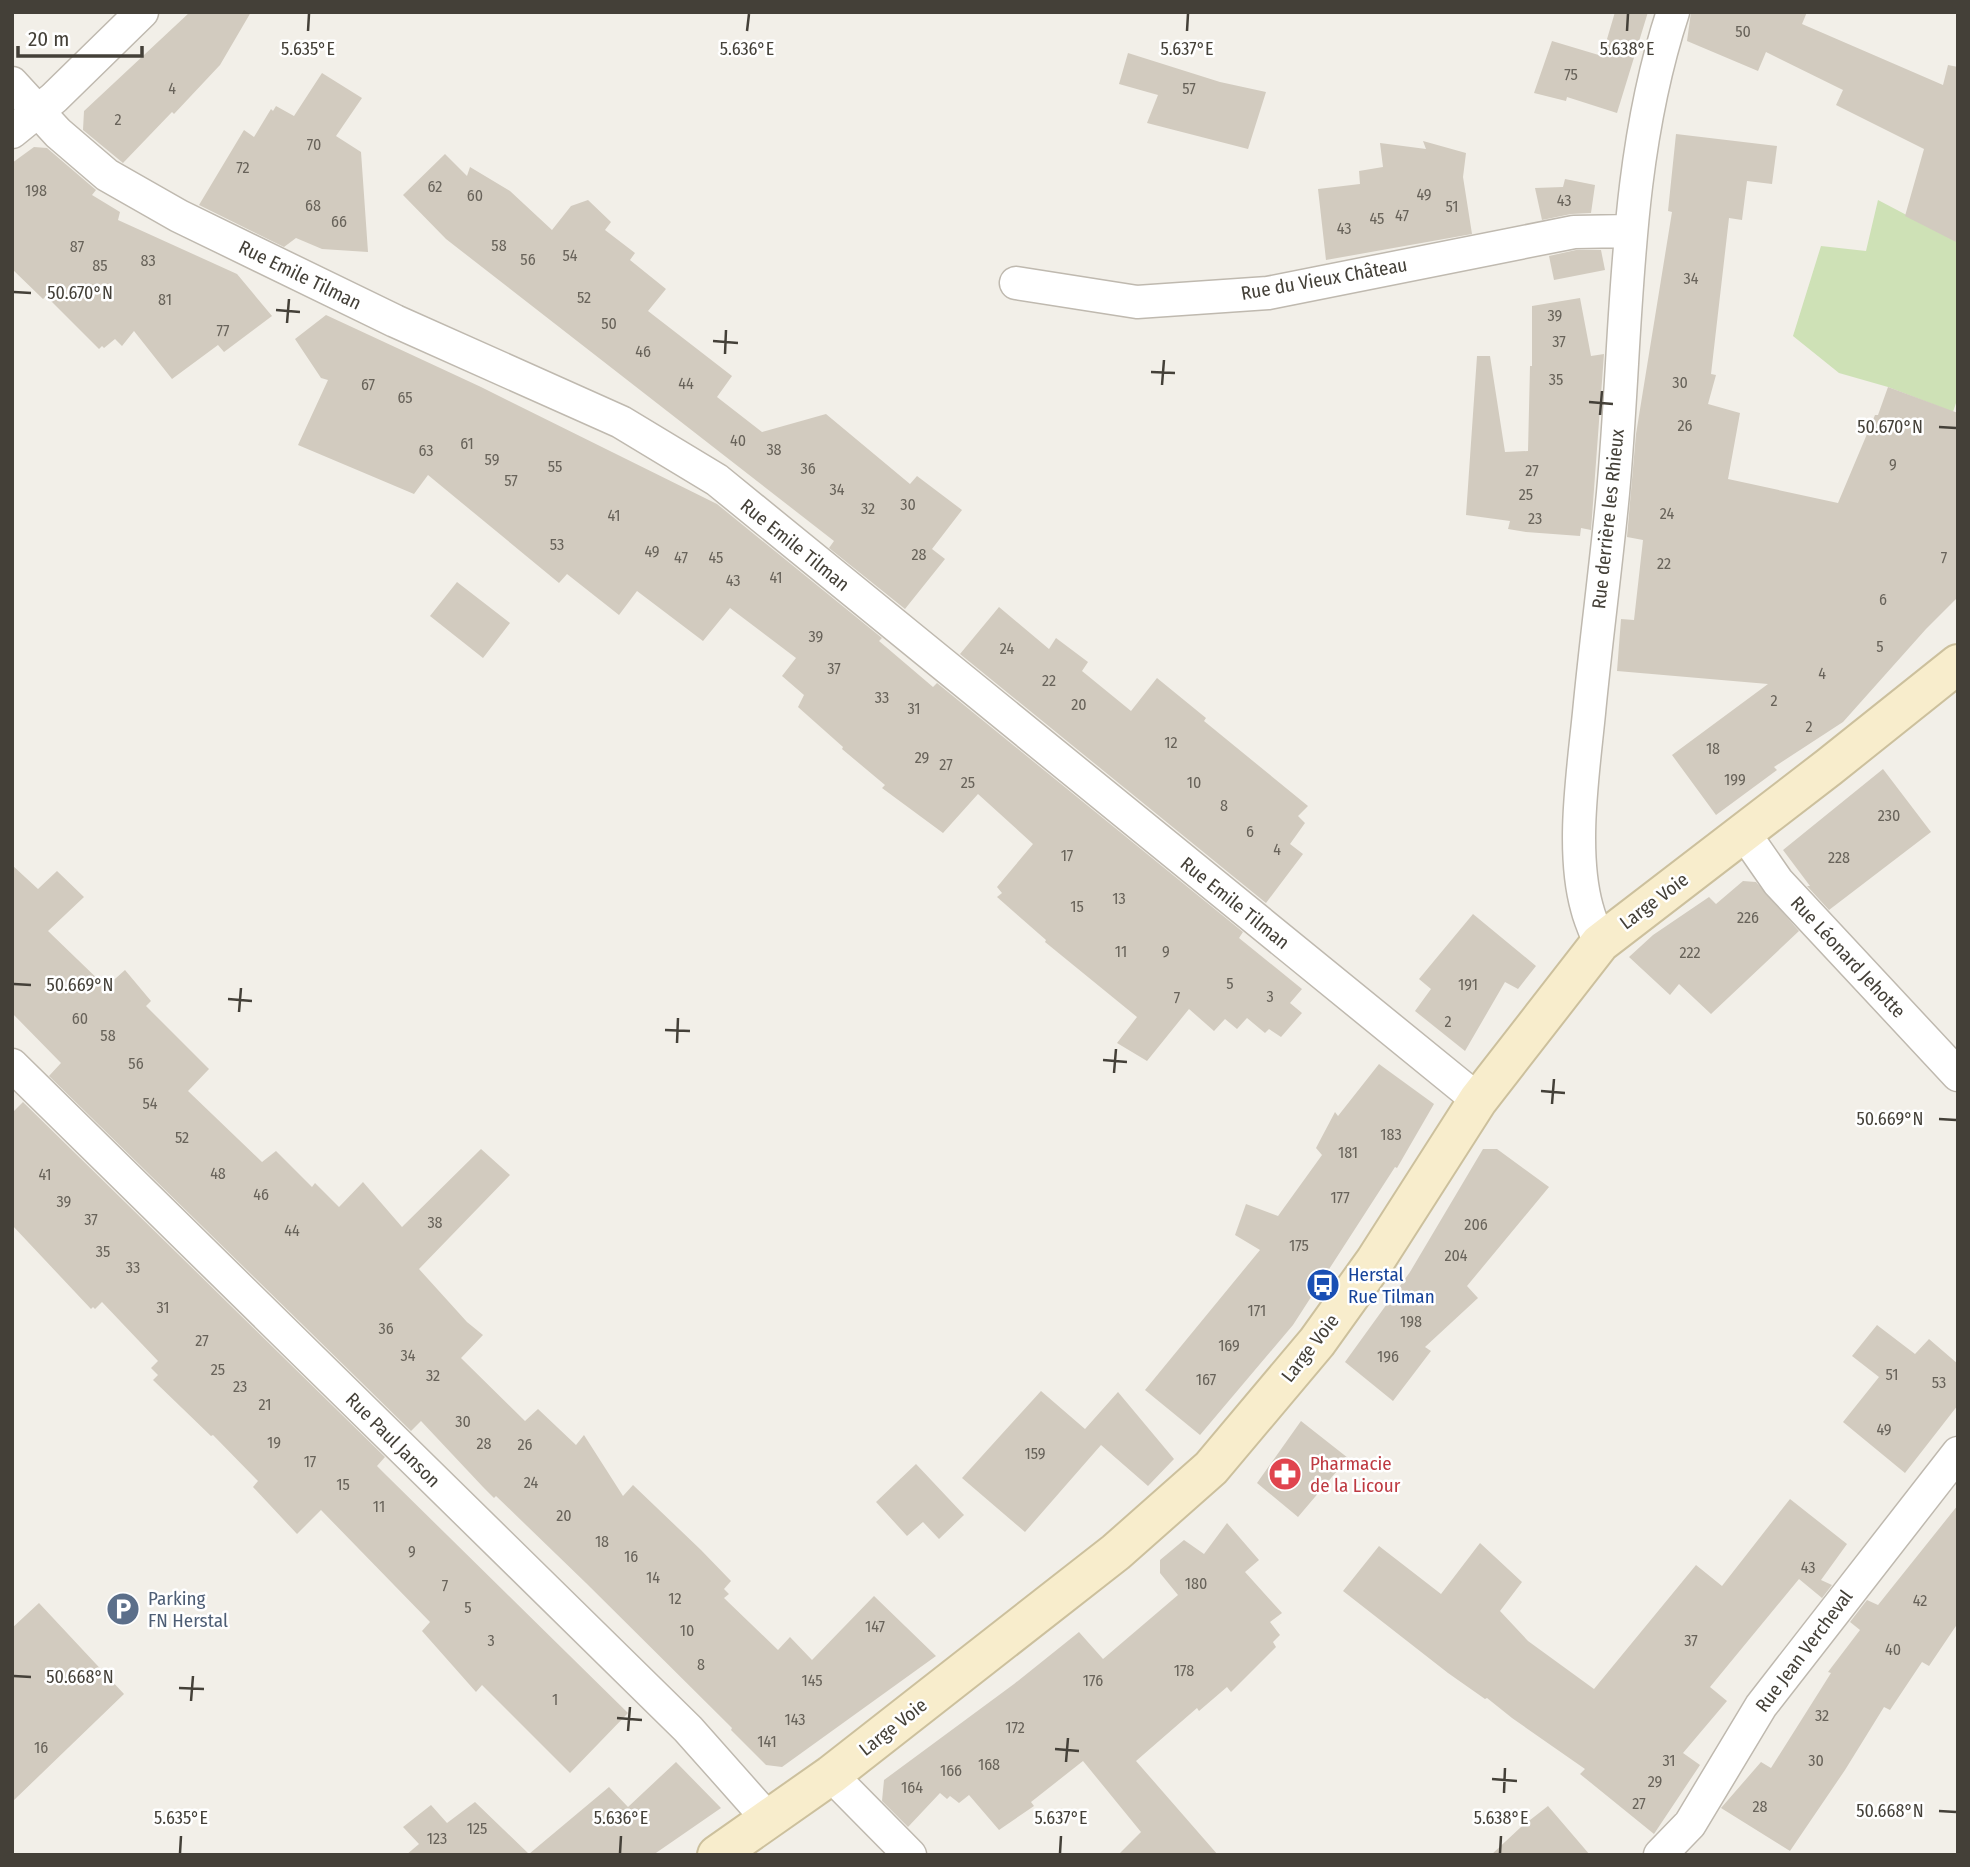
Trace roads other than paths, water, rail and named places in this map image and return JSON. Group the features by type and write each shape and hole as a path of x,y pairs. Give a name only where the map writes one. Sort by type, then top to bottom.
{"street":[{"path":"12,132 54,98 142,12"},
{"name":"Rue derrière les Rhieux","path":"1600,943 1586,906 1580,862 1580,802 1613,493 1630,231 1640,154 1662,47 1674,12"},
{"name":"Rue Emile Tilman","path":"12,83 58,133 107,175 179,216 362,306 621,422 717,480 1478,1100"},
{"name":"Rue du Vieux Château","path":"1016,283 1138,302 1268,293 1574,232 1630,231"},
{"name":"Large Voie","path":"717,1855 831,1776 1116,1552 1211,1468 1317,1342 1375,1261 1478,1100 1600,943 1958,664"},
{"name":"Rue Léonard Jehotte","path":"1744,833 1778,882 1958,1075"},
{"name":"Rue Paul Janson","path":"12,1065 688,1730 768,1819"},
{"name":"Rue Jean Vercheval","path":"1660,1855 1690,1824 1760,1706 1958,1453"},
{"path":"831,1776 910,1855"}],"place":[{"name":"Herstal Rue Tilman","path":"1323,1285"},
{"name":"Pharmacie de la Licour","path":"1285,1474"},
{"name":"Parking FN Herstal","path":"123,1609"}]}
